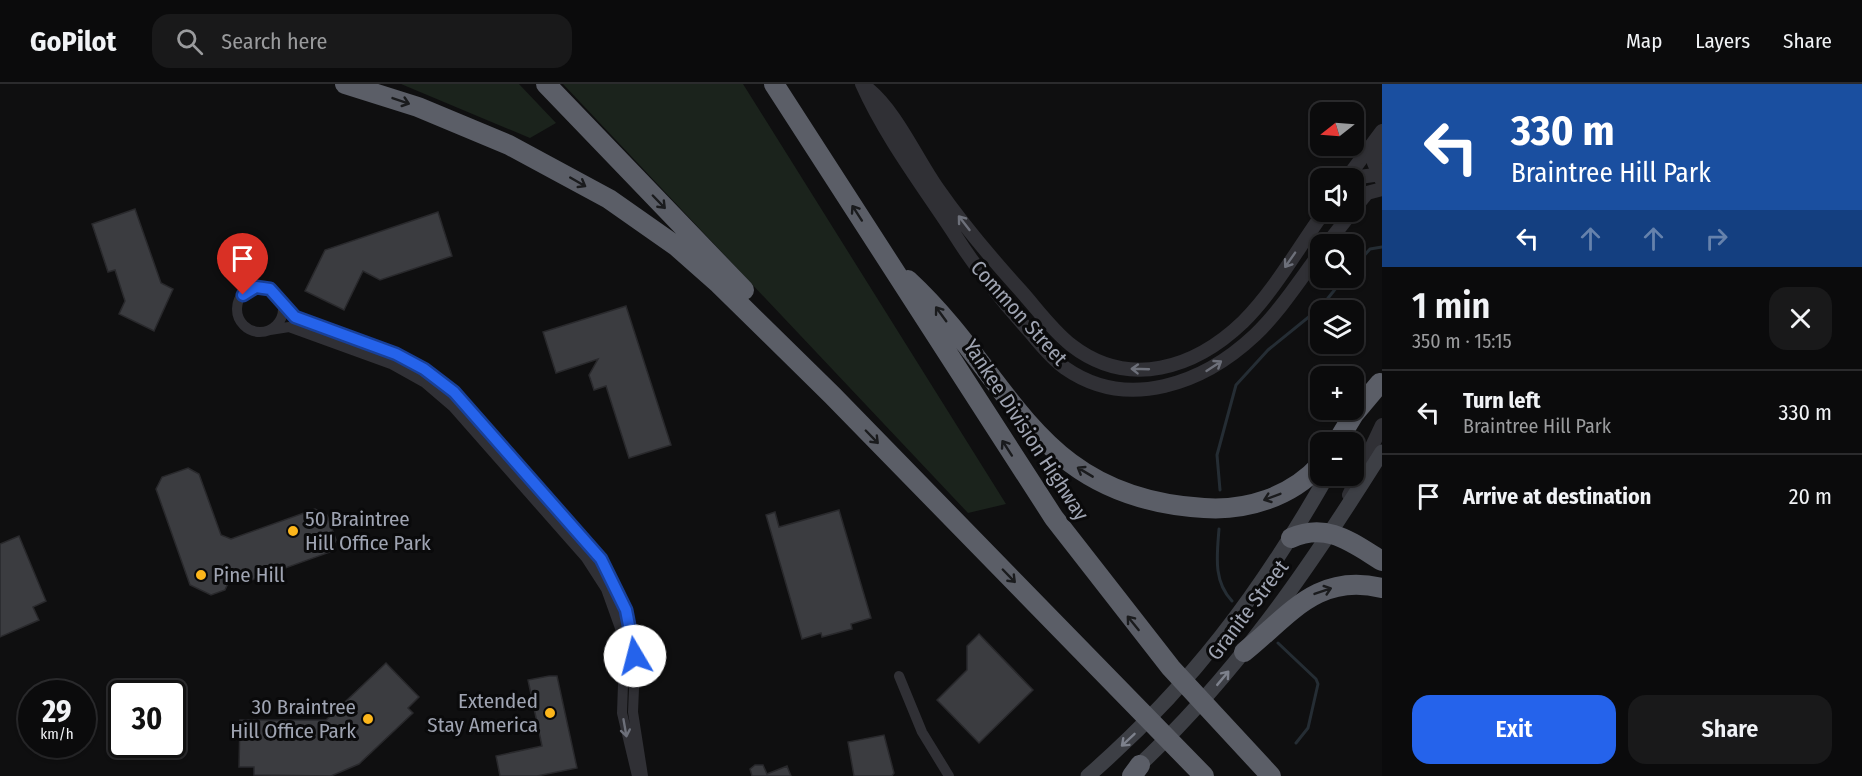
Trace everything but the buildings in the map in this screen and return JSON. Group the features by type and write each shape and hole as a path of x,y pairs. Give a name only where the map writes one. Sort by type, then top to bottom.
{"highway":[{"path":"345,84 418,107 491,137 561,172 626,210 676,246 719,284 831,395 1204,776"},
{"path":"546,84 798,346 831,395"},
{"name":"Yankee Division Highway","path":"774,84 1048,510 1110,594 1171,668 1270,776"},
{"path":"888,262 935,305 1013,407 1039,437 1077,467 1113,487 1140,498 1171,505 1235,507 1286,492 1310,474"},
{"path":"1343,432 1354,414 1381,381"},
{"path":"1291,538 1309,531 1329,533 1382,561"},
{"path":"1244,652 1313,594 1346,585 1382,588"},
{"path":"1238,742 1287,776"}],"main road":[{"path":"1352,432 1381,381"},
{"name":"Granite Street","path":"1133,772 1196,709 1244,652 1329,533 1382,452"},
{"name":"Granite Street","path":"1088,776 1142,727 1198,667 1248,604 1321,486"}],"street":[{"name":"Common Street","path":"863,85 879,100 947,202 999,267 1065,340 1086,355 1111,365 1136,369 1170,367 1192,359 1214,346 1258,305 1316,222"},
{"name":"Common Street","path":"863,85 880,122 990,286 1057,361 1094,383 1119,389 1155,389 1180,383 1211,368 1257,333 1310,266"},
{"path":"1354,168 1382,131"},
{"path":"1381,174 1374,163 1382,150"},
{"path":"1364,176 1381,174"},
{"path":"1364,196 1381,174"},
{"path":"1364,196 1371,191 1382,189"},
{"path":"1335,234 1344,222"},
{"path":"637,776 623,721 629,679 634,648 629,618 620,593 606,567 588,543 461,399 415,363 388,350 295,317 273,291 260,287 246,292 239,302 238,314 246,327 258,332 289,327 384,361 418,378 447,400 592,565 606,589 618,621 629,679 643,776"},
{"path":"270,330 282,315 281,300"},
{"path":"1342,514 1382,425"},
{"path":"899,676 922,732 950,776"}],"shaded area":[{"path":"401,84 519,84 556,123 530,138"},
{"path":"563,84 743,84 1006,504 968,513"}],"waterway":[{"path":"1364,256 1370,249 1382,247"},
{"path":"1220,490 1217,455 1236,385 1268,350 1321,307 1336,288"},
{"path":"1219,529 1217,558 1219,576 1232,601"},
{"path":"1278,643 1316,679 1318,684 1308,728 1296,743"}],"place":[{"name":"50 Braintree Hill Office Park","path":"293,531"},
{"name":"Pine Hill","path":"201,575"},
{"name":"Extended Stay America","path":"550,713"},
{"name":"30 Braintree Hill Office Park","path":"368,719"}],"route":[{"path":"243,295 256,287 270,289 277,294 286,310 295,317 396,354 415,363 454,392 601,559 616,584 629,618 635,656"}]}
